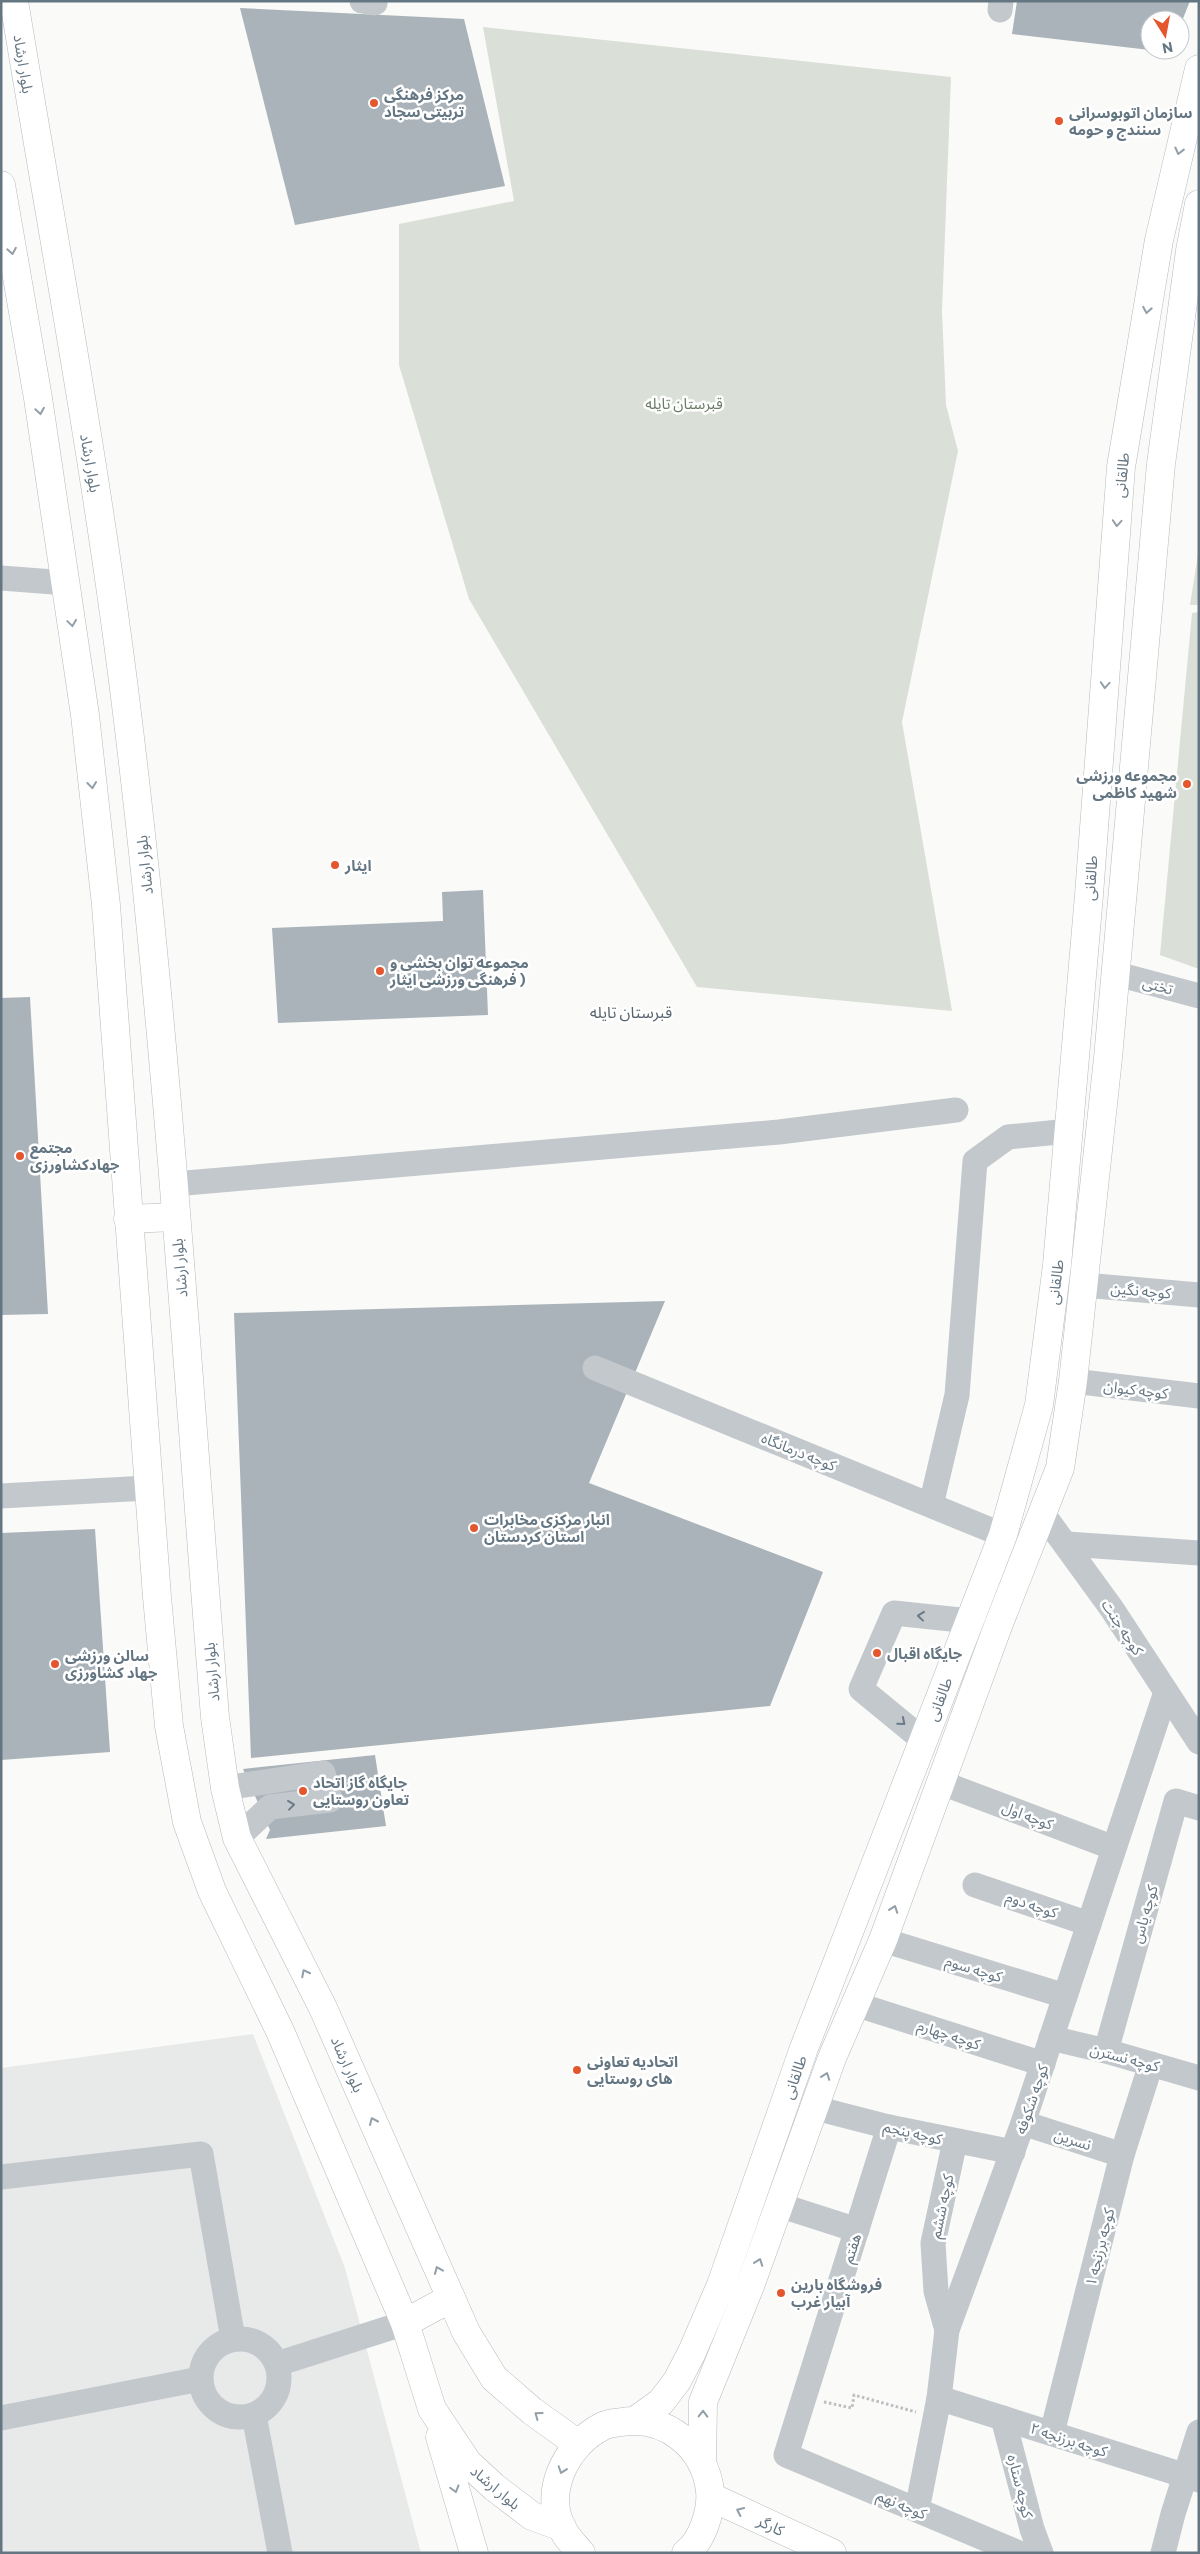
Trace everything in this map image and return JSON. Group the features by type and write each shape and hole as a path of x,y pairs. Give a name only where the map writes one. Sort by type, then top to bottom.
{"main road":[{"name":"بلوار ارشاد","path":"14,1 106,547 147,893 174,1184 175,1218 215,1717 225,1788 237,1838 323,2008 466,2332 494,2378 532,2411 578,2444"},
{"name":"طالقانی","path":"636,2420 661,2402 677,2381 692,2352 721,2284 804,2048 1003,1535 1039,1404 1057,1265 1069,1131 1121,467 1171,183 1199,69"},
{"path":"1171,183 1199,191"},
{"name":"بلوار ارشاد","path":"1,185 67,583 106,905 147,1488 169,1726 187,1822 212,1891 280,2030 405,2323 432,2409 468,2463 494,2488 567,2542"},
{"name":"طالقانی","path":"702,2462 703,2402 750,2286 810,2119 882,1940 942,1783 998,1626 1060,1468 1073,1381 1084,1284 1085,1256 1116,974 1161,464 1190,251 1199,204"},
{"path":"1082,974 1116,974"},
{"path":"128,1219 175,1218"},
{"path":"779,2119 810,2119"},
{"path":"405,2323 451,2298"},
{"path":"432,2409 474,2553"},
{"path":"567,2542 556,2505 557,2483 564,2462 578,2444 605,2425 636,2420 663,2426 686,2441 702,2462 709,2480 711,2497 700,2552"},
{"name":"کارگر","path":"711,2497 832,2553"}],"street":[{"path":"1,578 67,583"},
{"name":"تختی","path":"1116,974 1199,996"},
{"path":"174,1184 779,1132 956,1110"},
{"path":"931,1505 957,1394 975,1162 1008,1136 1069,1131"},
{"name":"کوچه نگین","path":"1084,1284 1199,1295"},
{"name":"کوچه درمانگاه","path":"595,1368 1003,1535"},
{"name":"کوچه کیوان","path":"1073,1381 1199,1396"},
{"path":"1,1496 147,1488"},
{"name":"کوچه جنت","path":"1043,1514 1067,1544 1199,1742"},
{"path":"1067,1544 1199,1553"},
{"path":"924,1740 861,1689 894,1613 970,1621"},
{"name":"کوچه شکوفه","path":"917,2510 937,2408 948,2330 1013,2152 1052,2038 1166,1692"},
{"path":"225,1788 322,1773 330,1800 270,1807 237,1838"},
{"name":"کوچه اول","path":"942,1783 1114,1848"},
{"name":"کوچه یاس","path":"1106,2051 1176,1801 1199,1808"},
{"name":"کوچه دوم","path":"975,1885 1089,1924"},
{"name":"کوچه سوم","path":"882,1940 1065,1996"},
{"name":"کوچه چهارم","path":"855,2004 1043,2064"},
{"name":"کوچه نسترن","path":"1052,2038 1198,2074"},
{"name":"کوچه برزنجه ۱","path":"1052,2433 1122,2156 1152,2064"},
{"name":"کوچه پنجم","path":"810,2119 889,2127 1013,2152"},
{"name":"نسرین","path":"1023,2122 1122,2156"},
{"name":"هفتم","path":"786,2456 889,2127"},
{"name":"کوچه ششم","path":"948,2330 936,2290 933,2243 955,2141"},
{"path":"1,2177 201,2154 233,2339"},
{"path":"779,2206 857,2230"},
{"path":"277,2364 405,2323"},
{"path":"233,2339 246,2339 259,2344 270,2352 277,2364 278,2388 269,2404 254,2415 242,2417 229,2416 209,2402 203,2392 200,2378 203,2365 209,2353 220,2344 233,2339"},
{"path":"1,2418 200,2378"},
{"name":"کوچه برزنجه ۲","path":"937,2408 1003,2418 1192,2479"},
{"path":"254,2415 280,2553"},
{"name":"کوچه ستاره","path":"1003,2418 1032,2529 1041,2553"},
{"path":"1164,2553 1192,2479 1199,2432"},
{"name":"کوچه نهم","path":"786,2456 1019,2553"}],"path":[{"path":"804,2398 852,2408 854,2395 937,2408"}],"shaded area":[{"path":"253,2034 345,2268 421,2553 1,2553 1,2068"}],"green space":[{"name":"قبرستان تایله","path":"483,27 951,77 942,312 946,405 958,451 902,722 952,1011 697,987 469,599 399,365 399,224 514,201"},
{"path":"1199,548 1199,605 1190,605"},
{"name":"مجموعه ورزشی شهید کاظمی","path":"1199,612 1199,969 1160,955 1192,613"}],"building":[{"path":"1017,1 1190,1 1186,10 1140,10 1140,49 1012,34"},
{"name":"مرکز فرهنگی تربیتی سجاد","path":"240,8 464,19 505,186 295,225"},
{"name":"مجموعه توان بخشی و فرهنگی ورزشی ایثار )","path":"483,890 488,1015 278,1023 272,928 443,921 442,892"},
{"name":"مجتمع جهادکشاورزی","path":"30,997 48,1314 1,1315 1,998"},
{"name":"انبار مرکزی مخابرات استان کردستان","path":"665,1301 589,1483 823,1572 770,1706 251,1758 234,1313"},
{"path":"95,1529 110,1752 1,1760 1,1533"},
{"path":"375,1755 386,1826 266,1839 270,1830 243,1769"}],"place":[{"name":"مرکز فرهنگی تربیتی سجاد","path":"374,103"},
{"name":"سازمان اتوبوسرانی سنندج و حومه","path":"1059,121"},
{"name":"مجموعه ورزشی شهید کاظمی","path":"1187,784"},
{"name":"ایثار","path":"335,865"},
{"name":"مجموعه توان بخشی و فرهنگی ورزشی ایثار )","path":"380,971"},
{"name":"مجتمع جهادکشاورزی","path":"20,1156"},
{"name":"انبار مرکزی مخابرات استان کردستان","path":"474,1528"},
{"name":"جایگاه اقبال","path":"877,1653"},
{"name":"سالن ورزشی جهاد کشاورزی","path":"55,1664"},
{"name":"جایگاه گاز اتحاد تعاون روستایی","path":"303,1791"},
{"name":"اتحادیه تعاونی های روستایی","path":"577,2070"},
{"name":"فروشگاه بارین آبیار غرب","path":"781,2293"}],"district":[{"name":"قبرستان تایله","path":"631,1011"}]}
